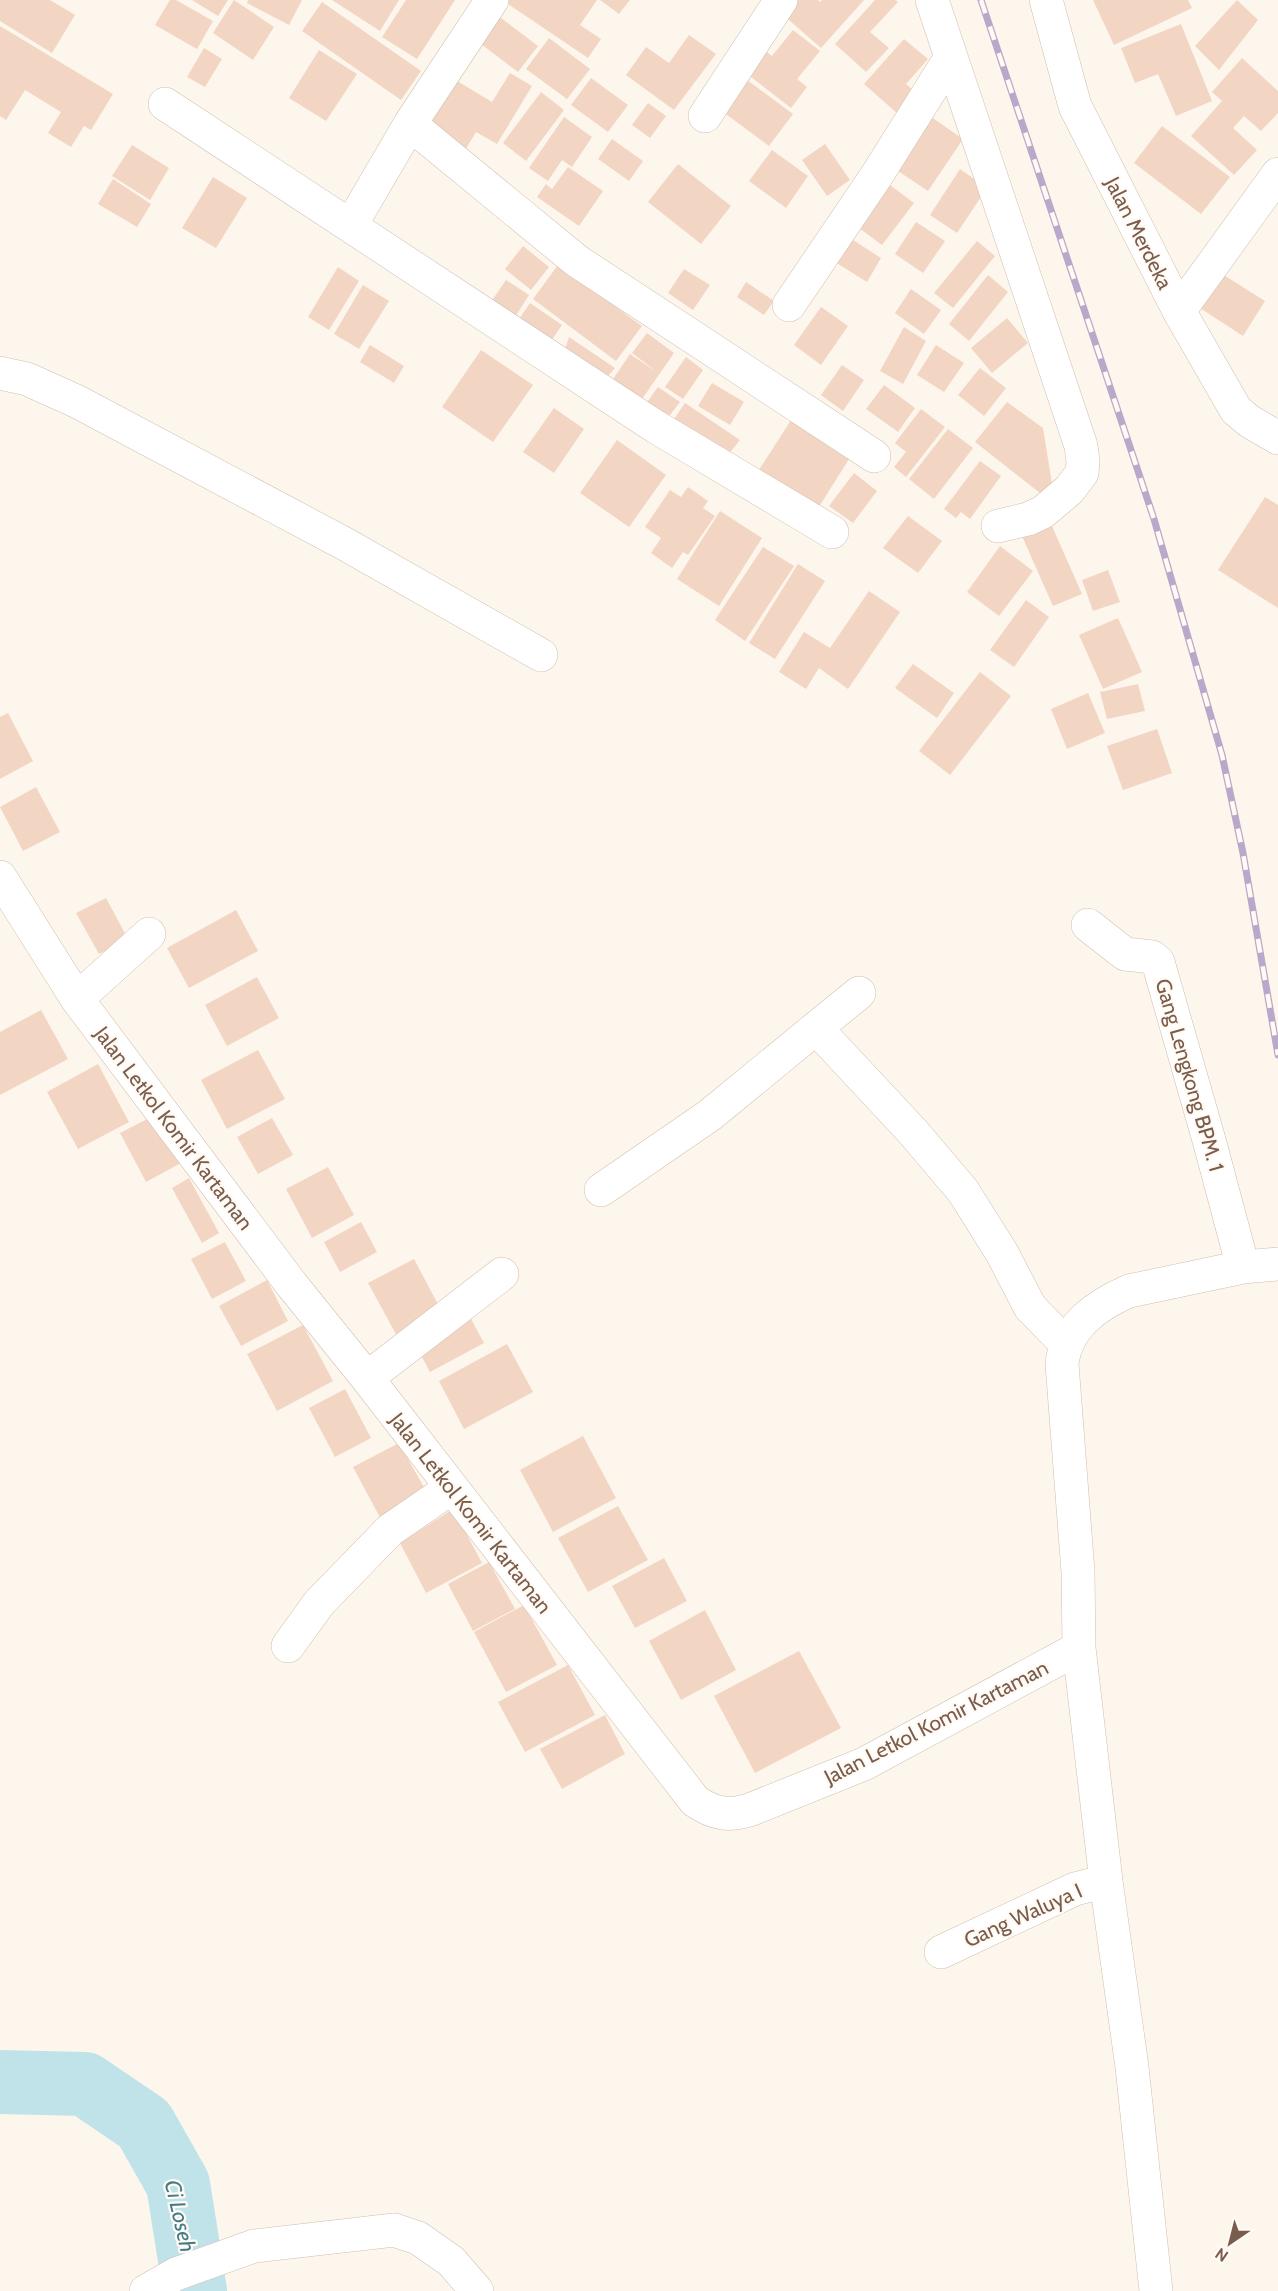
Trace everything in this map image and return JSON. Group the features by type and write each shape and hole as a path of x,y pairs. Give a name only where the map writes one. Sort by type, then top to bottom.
{"street":[{"path":"351,225 410,124 492,0"},
{"path":"705,116 781,0"},
{"path":"932,0 1081,446 1083,461 1082,473 1077,483 1043,512 1028,519 998,526"},
{"name":"Jalan Merdeka","path":"1046,0 1075,106 1179,311 1236,410 1249,421 1278,438"},
{"path":"789,305 877,175 951,57"},
{"path":"165,104 656,427 832,532"},
{"path":"410,124 577,261 874,456"},
{"path":"1179,311 1278,174"},
{"path":"0,373 27,379 78,402 345,544 541,655"},
{"name":"Jalan Letkol Komir Kartaman","path":"0,879 76,999 292,1285 367,1378 695,1801 710,1811 723,1814 741,1813 864,1764 1079,1648"},
{"name":"Gang Lengkong BPM. 1","path":"1088,924 1125,954 1152,957 1158,962 1243,1267"},
{"path":"76,999 149,934"},
{"path":"601,1190 710,1115 859,993"},
{"path":"816,1028 913,1132 963,1191 1002,1253 1030,1307 1066,1344"},
{"path":"1156,2291 1132,2067 1106,1881 1079,1648 1072,1485 1062,1378 1063,1354 1066,1344 1086,1317 1096,1308 1117,1296 1129,1291 1243,1267 1278,1264"},
{"path":"367,1378 502,1274"},
{"path":"288,1646 319,1603 390,1530 451,1488"},
{"name":"Gang Waluya I","path":"941,1952 1075,1888 1106,1881"},
{"path":"146,2291 176,2274 254,2246 394,2230 418,2238 452,2261 477,2291"}],"building":[{"path":"0,0 50,0 75,15 52,53 0,21"},
{"path":"170,0 176,0 213,21 197,49 155,25"},
{"path":"192,0 228,0 218,16"},
{"path":"234,0 274,27 253,60 213,33"},
{"path":"248,0 302,0 289,25 247,3"},
{"path":"332,0 399,0 380,31"},
{"path":"406,0 455,0 417,59 382,37"},
{"path":"502,0 597,0 580,25 601,39 588,58"},
{"path":"600,0 630,0 619,14"},
{"path":"794,0 818,0 820,2 822,0 864,0 821,48 781,13"},
{"path":"875,0 898,2 870,32 889,48 866,72 835,44"},
{"path":"1093,0 1188,0 1192,8 1114,45"},
{"path":"1237,0 1258,20 1219,70 1195,46"},
{"path":"322,2 421,71 401,100 302,31"},
{"path":"497,15 538,46 518,72 477,41"},
{"path":"1181,24 1212,101 1176,116 1158,74 1135,83 1121,48"},
{"path":"0,26 113,94 91,130 84,126 71,147 48,133 61,112 25,90 6,120 0,116"},
{"path":"793,30 820,51 797,79 807,87 791,108 746,73 764,50 772,56"},
{"path":"689,35 716,54 674,110 626,75 646,47 669,63"},
{"path":"549,38 590,69 567,99 526,69"},
{"path":"904,39 928,59 906,84 916,93 898,114 864,84"},
{"path":"204,48 222,59 205,87 187,77"},
{"path":"319,50 357,74 326,121 289,98"},
{"path":"1242,58 1278,91 1278,113 1261,131 1244,116 1233,128 1257,150 1234,175 1191,136 1222,101 1212,92"},
{"path":"510,73 532,86 497,144 476,132 464,152 424,127 454,79 492,102"},
{"path":"743,77 793,114 769,146 719,109"},
{"path":"591,78 628,105 608,132 571,105"},
{"path":"541,92 564,110 526,161 503,143"},
{"path":"648,103 666,116 650,138 632,125"},
{"path":"927,114 963,139 928,191 892,167"},
{"path":"564,117 592,137 572,167 562,160 548,181 529,168"},
{"path":"1162,126 1230,177 1201,214 1134,163"},
{"path":"612,139 643,161 629,181 598,159"},
{"path":"825,144 850,180 827,196 802,160"},
{"path":"132,145 169,168 150,200 112,176"},
{"path":"772,150 808,176 786,208 749,181"},
{"path":"678,164 731,206 701,244 648,202"},
{"path":"568,167 603,191 579,226 537,197 546,184 552,189"},
{"path":"960,169 987,188 957,233 930,215"},
{"path":"213,177 247,198 216,248 182,228"},
{"path":"113,179 151,204 137,227 98,204"},
{"path":"886,182 914,203 882,245 855,225"},
{"path":"916,222 945,241 923,273 895,254"},
{"path":"850,238 881,258 867,282 835,262"},
{"path":"977,241 995,256 953,308 934,293"},
{"path":"523,246 549,267 531,290 505,269"},
{"path":"558,265 642,326 616,361 533,299"},
{"path":"338,267 359,281 329,330 308,317"},
{"path":"684,269 710,285 693,310 668,293"},
{"path":"1222,274 1265,301 1243,336 1200,308"},
{"path":"988,275 1008,292 969,341 949,324"},
{"path":"506,280 529,295 508,328 484,312"},
{"path":"746,282 774,301 764,315 737,297"},
{"path":"363,285 389,301 359,349 334,334"},
{"path":"911,289 941,310 924,334 895,313"},
{"path":"530,303 562,325 549,344 517,322"},
{"path":"821,307 848,326 821,365 794,345"},
{"path":"1007,318 1028,343 992,373 971,348"},
{"path":"904,327 926,341 903,384 880,371"},
{"path":"647,333 674,353 640,402 611,382 630,354 657,372 632,353"},
{"path":"569,337 615,368 602,383 562,359"},
{"path":"370,345 404,366 394,383 360,362"},
{"path":"936,345 964,363 944,392 917,375"},
{"path":"481,350 533,385 493,442 442,407"},
{"path":"686,357 703,370 683,399 665,387"},
{"path":"842,365 864,380 843,411 821,395"},
{"path":"980,368 1006,388 984,416 958,395"},
{"path":"712,383 744,402 730,425 698,406"},
{"path":"884,385 915,408 898,432 866,409"},
{"path":"658,387 680,402 663,424 642,409"},
{"path":"1007,402 1043,428 1052,484 1040,493 975,442"},
{"path":"685,403 740,440 724,460 667,429"},
{"path":"554,408 584,429 554,473 523,452"},
{"path":"921,409 945,427 906,477 894,467 906,452 895,443"},
{"path":"793,417 851,456 815,513 755,476"},
{"path":"948,429 973,448 934,499 909,479"},
{"path":"617,440 666,475 629,527 580,493"},
{"path":"980,461 1001,476 970,519 961,512 956,518 944,509"},
{"path":"854,473 877,491 853,523 829,506"},
{"path":"688,487 708,501 703,508 715,516 688,555 683,552 672,568 651,553 661,538 645,527 670,490 681,497"},
{"path":"1265,497 1278,505 1278,608 1218,570"},
{"path":"720,511 762,538 719,606 677,579"},
{"path":"908,516 942,541 918,573 883,548"},
{"path":"1051,524 1082,594 1053,606 1022,536"},
{"path":"1000,546 1033,571 999,616 967,592"},
{"path":"763,547 794,566 745,641 715,620"},
{"path":"798,564 825,581 775,659 749,643"},
{"path":"1108,570 1120,602 1093,611 1082,580"},
{"path":"869,591 900,612 848,689 819,668 806,689 779,672 804,632 830,648"},
{"path":"1026,600 1049,617 1014,667 990,650"},
{"path":"1118,618 1142,672 1103,689 1079,635"},
{"path":"913,664 954,693 937,718 895,688"},
{"path":"980,672 1011,696 950,775 919,751"},
{"path":"1138,684 1145,711 1107,719 1100,692"},
{"path":"1088,693 1105,733 1067,749 1051,709"},
{"path":"8,713 33,761 0,779 0,717"},
{"path":"1157,729 1172,773 1123,790 1107,746"},
{"path":"36,787 60,832 23,851 0,807"},
{"path":"106,898 128,939 99,954 76,913"},
{"path":"236,910 258,951 189,988 167,948"},
{"path":"257,977 279,1018 227,1046 205,1005"},
{"path":"41,1010 68,1059 0,1095 0,1032"},
{"path":"258,1050 285,1099 227,1129 201,1080"},
{"path":"98,1064 129,1122 78,1149 47,1092"},
{"path":"155,1115 181,1163 146,1182 120,1133"},
{"path":"272,1118 293,1155 258,1174 237,1137"},
{"path":"328,1167 354,1215 312,1238 286,1189"},
{"path":"189,1178 219,1233 202,1243 172,1188"},
{"path":"361,1222 377,1252 340,1272 324,1242"},
{"path":"225,1242 246,1281 212,1299 191,1259"},
{"path":"414,1259 442,1312 397,1336 368,1283"},
{"path":"267,1280 288,1321 241,1346 219,1306"},
{"path":"470,1317 484,1343 430,1372 416,1346"},
{"path":"303,1325 333,1381 277,1411 247,1354"},
{"path":"507,1344 533,1392 464,1429 439,1381"},
{"path":"345,1389 371,1438 335,1457 309,1408"},
{"path":"583,1436 616,1498 553,1532 520,1470"},
{"path":"399,1443 430,1498 383,1523 353,1467"},
{"path":"618,1506 648,1560 588,1592 558,1538"},
{"path":"453,1509 482,1563 426,1593 400,1543"},
{"path":"664,1558 687,1601 635,1628 612,1586"},
{"path":"489,1562 515,1609 473,1631 448,1584"},
{"path":"524,1605 557,1665 506,1692 474,1632"},
{"path":"705,1610 736,1670 681,1700 649,1641"},
{"path":"799,1651 841,1728 755,1773 714,1696"},
{"path":"568,1665 595,1715 525,1752 498,1702"},
{"path":"605,1715 625,1754 562,1789 540,1749"}],"waterway":[{"name":"Ci Loseh","path":"0,2082 85,2084 144,2124 178,2184 195,2291"}],"railway":[{"path":"981,0 1154,519 1222,755 1243,853 1278,1055"}]}
